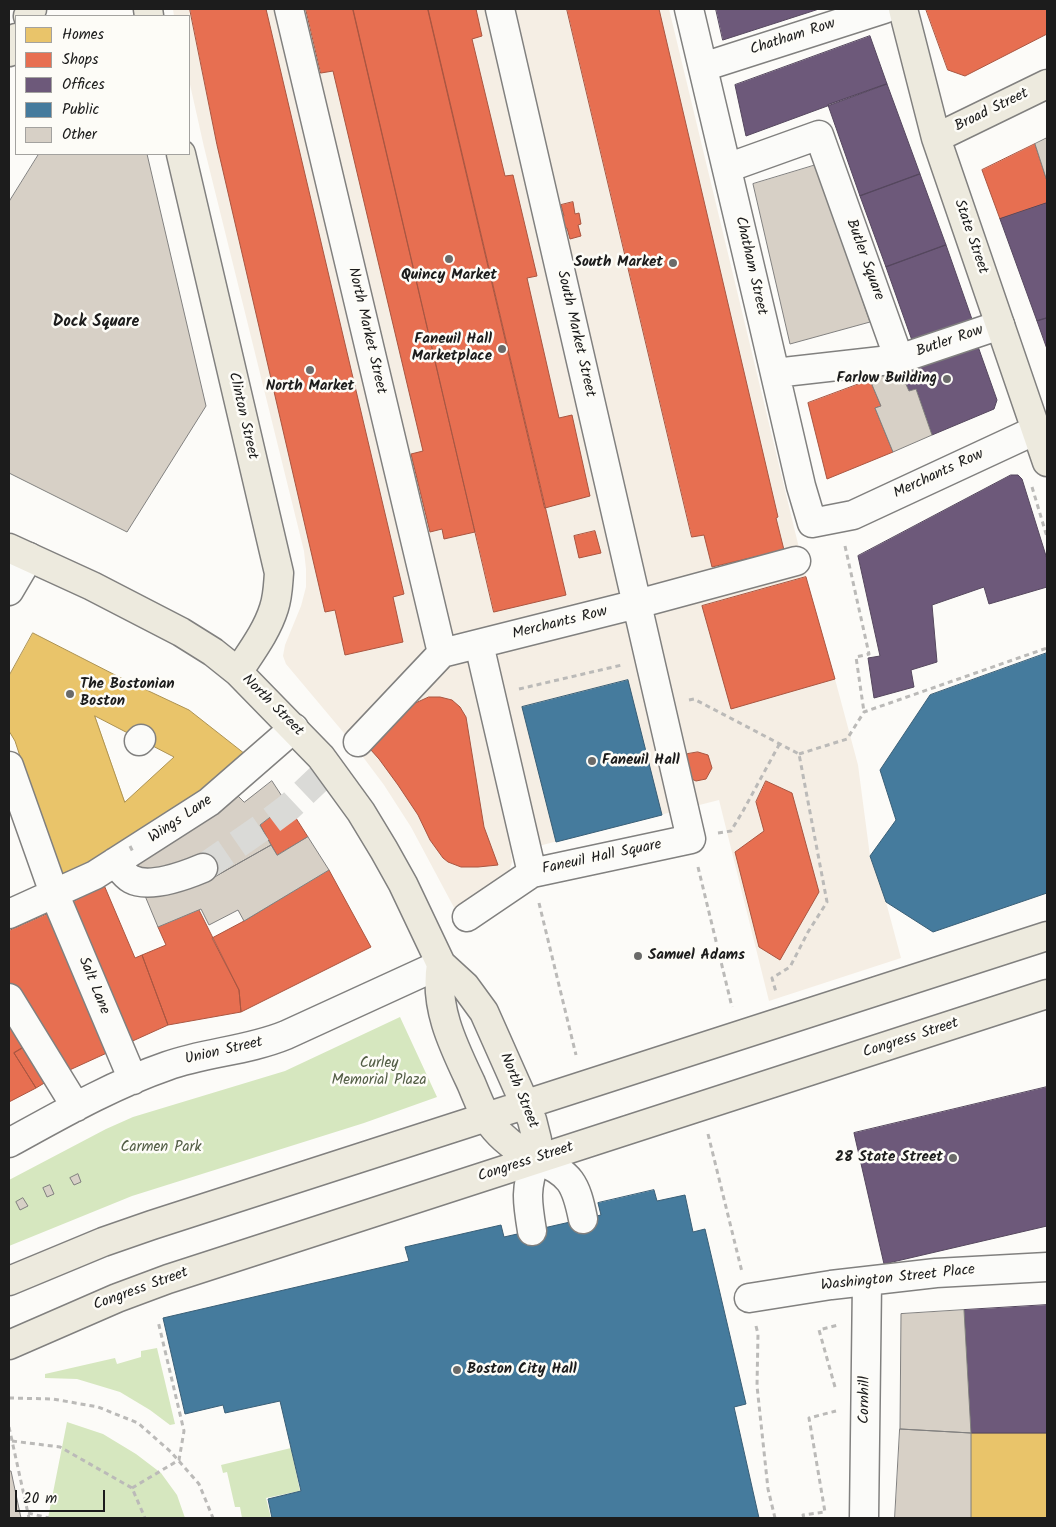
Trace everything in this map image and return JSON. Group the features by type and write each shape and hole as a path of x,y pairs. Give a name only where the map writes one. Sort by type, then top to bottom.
{"main road":[{"name":"State Street","path":"903,9 936,138 1036,430 1038,471"},
{"path":"9,52 15,40"},
{"name":"Broad Street","path":"936,138 1047,84"},
{"name":"Clinton Street","path":"181,155 279,573 278,591 274,608 264,630 238,672"},
{"name":"North Street","path":"19,552 92,586 181,632 213,652 238,672 322,757 361,812 394,867 441,964 465,986 484,1012 532,1120 537,1140 536,1159 505,1140 486,1117 445,1022 439,993 441,964"},
{"path":"9,1281 103,1242 1047,936"},
{"name":"Congress Street","path":"9,1345 101,1304 168,1279 1047,994"}],"street":[{"name":"North Market Street","path":"289,9 442,653"},
{"name":"South Market Street","path":"500,9 661,708"},
{"name":"Chatham Street","path":"689,9 801,486 812,523"},
{"name":"Chatham Row","path":"703,67 884,9"},
{"name":"Butler Square","path":"727,168 819,135 899,359"},
{"name":"Butler Row","path":"899,359 1000,325"},
{"path":"775,373 899,359"},
{"name":"Merchants Row","path":"812,523 853,515 1036,430"},
{"path":"9,591 19,552"},
{"name":"Merchants Row","path":"442,653 637,604 796,561"},
{"name":"Faneuil Hall Square","path":"479,644 532,873 691,839"},
{"path":"358,742 442,653"},
{"path":"661,708 691,839"},
{"name":"Wings Lane","path":"9,914 94,874 209,802 294,728"},
{"name":"Salt Lane","path":"9,766 54,893 133,1080"},
{"path":"126,854 129,879 144,884 184,876 202,868"},
{"path":"466,918 532,873"},
{"name":"Union Street","path":"9,1143 76,1107 133,1080 184,1060 270,1041 441,964"},
{"path":"9,998 76,1107"},
{"path":"532,1231 527,1193 536,1159 553,1166 570,1179 577,1194 583,1219"},
{"name":"Washington Street Place","path":"746,1288 831,1285 936,1273 1047,1267"},
{"name":"Cornhill","path":"864,1518 867,1282"}],"path":[{"path":"1038,471 1047,537"},
{"path":"854,543 846,546 869,654 856,657 864,712"},
{"path":"661,708 694,699 799,754 847,739 864,712 1047,648"},
{"path":"743,811 780,744"},
{"path":"776,992 772,978 790,967 808,932 827,902 799,754"},
{"path":"691,839 732,1007"},
{"path":"532,873 576,1055"},
{"path":"706,1129 746,1288"},
{"path":"836,1392 819,1330 867,1318"},
{"path":"132,1488 179,1460 184,1431 158,1321"},
{"path":"758,1334 757,1386 768,1489 774,1518"},
{"path":"9,1398 53,1399 98,1407 138,1423 179,1460 199,1484 213,1518"},
{"path":"804,1518 803,1515 825,1512 810,1418 841,1409"},
{"path":"9,1427 29,1518"},
{"path":"12,1441 60,1447 132,1488 145,1518"},
{"path":"28,1513 49,1518"}],"shaded area":[{"name":"Faneuil Hall Marketplace","path":"173,9 669,9 806,577 858,765 870,856 886,902 901,958 769,1001 719,800 511,853 512,862 506,880 458,915 411,827 384,785 354,745 286,664 283,656 285,645 301,606 306,587 304,551 190,84 190,15 174,15"}],"green space":[{"name":"Carmen Park","path":"400,1017 437,1097 364,1123 132,1196 9,1246 9,1180 106,1129 133,1117 285,1071"},
{"path":"157,1348 175,1424 170,1425 150,1410 120,1392 77,1379 45,1378 45,1374 115,1358 117,1364 141,1357 141,1351"},
{"path":"67,1422 103,1434 136,1454 161,1473 177,1495 185,1518 48,1518"},
{"path":"291,1448 300,1491 266,1498 271,1518 242,1518 240,1507 235,1507 227,1472 223,1473 221,1465"}],"building: Homes":[{"path":"33,633 189,710 245,754 193,803 108,861 59,876 15,741 9,731 9,676","holes":["95,716 174,757 125,802"]},
{"path":"971,1433 1047,1433 1047,1518 971,1518"}],"building: Shops":[{"name":"North Market","path":"190,9 266,9 404,594 393,597 403,642 345,655 335,610 325,612 217,145"},
{"path":"306,9 353,9 475,532 444,539 442,529 430,532 411,454 423,451 333,71 321,73"},
{"name":"Quincy Market","path":"353,9 428,9 566,595 494,612"},
{"path":"428,9 476,9 482,36 472,39 505,176 513,175 537,276 527,278 559,418 572,415 590,496 545,508"},
{"name":"South Market","path":"567,9 659,9 778,517 776,518 784,550 712,567 704,535 692,537"},
{"path":"926,9 1047,9 1047,34 965,76 948,70"},
{"path":"1035,144 1047,181 1047,203 1000,219 982,170"},
{"path":"573,202 575,214 579,213 581,224 578,225 581,236 570,239 567,228 562,229 560,217 564,216 561,205"},
{"path":"870,380 881,406 875,408 893,452 827,479 808,403"},
{"path":"595,531 601,553 579,558 574,536"},
{"path":"806,577 835,679 731,709 702,606"},
{"path":"429,697 452,700 460,707 466,717 484,827 498,865 461,867 443,858 430,840 418,815 398,785 362,740 409,706"},
{"path":"698,752 708,755 712,768 706,779 696,781 685,776 681,764 687,754"},
{"path":"766,781 792,793 819,892 780,960 759,947 735,852 764,831 756,802"},
{"path":"287,804 308,837 277,855 260,825"},
{"path":"329,870 371,947 241,1012 239,990 212,938"},
{"path":"104,885 135,958 142,955 168,1025 126,1044 68,905"},
{"path":"199,910 239,990 241,1012 168,1025 142,955 166,945 158,927"},
{"path":"50,913 109,1052 63,1073 9,988 9,931"},
{"path":"9,1018 29,1044 14,1053 36,1088 9,1102"},
{"path":"29,1044 51,1079 36,1088 14,1053"}],"building: Offices":[{"path":"716,9 819,9 723,40"},
{"path":"870,36 887,84 746,136 735,85"},
{"path":"887,84 920,174 860,196 828,105"},
{"path":"920,174 946,245 886,267 860,196"},
{"path":"1047,203 1047,318 1037,321 1000,219"},
{"path":"946,245 974,325 914,346 886,267"},
{"path":"1047,318 1047,349 1037,321"},
{"name":"Farlow Building","path":"975,338 997,400 994,409 932,435 916,389 909,391 899,369"},
{"path":"1011,475 1018,475 1022,479 1047,559 1047,587 989,604 984,587 932,605 937,662 911,670 914,687 874,698 868,658 880,656 858,556"},
{"name":"28 State Street","path":"1047,1087 1047,1226 884,1264 854,1133"},
{"path":"1047,1305 1047,1433 971,1433 964,1310"}],"building: Public":[{"path":"1047,653 1047,893 933,932 886,902 870,856 896,820 880,770 930,695"},
{"name":"Faneuil Hall","path":"628,680 662,815 556,842 522,707"},
{"name":"Boston City Hall","path":"654,1190 657,1201 685,1195 693,1232 705,1229 746,1404 734,1407 759,1518 272,1518 268,1499 301,1491 280,1401 225,1413 223,1405 185,1414 163,1318 409,1261 405,1247 501,1225 504,1237 601,1215 598,1203"}],"building: Other":[{"path":"1047,138 1047,181 1035,144"},
{"path":"38,155 147,155 206,406 127,532 9,473 9,202"},
{"path":"816,165 870,322 790,344 753,184"},
{"path":"899,369 909,391 916,389 932,435 893,452 875,408 881,406 870,380"},
{"path":"272,781 287,804 260,825 271,845 209,880 203,868 141,871 133,865 235,793 244,802"},
{"path":"308,837 329,870 244,921 238,910 209,925 201,909 158,927 143,891 204,870 209,880 271,845 277,855"},
{"path":"78,1174 81,1182 74,1185 70,1178"},
{"path":"50,1185 54,1194 47,1197 43,1188"},
{"path":"23,1198 28,1206 20,1210 16,1202"},
{"path":"964,1310 971,1433 900,1429 901,1314"},
{"path":"900,1429 971,1433 971,1518 895,1518"},
{"path":"9,1471 11,1471 21,1518 9,1518"}],"tunnel":[{"path":"203,868 289,807 330,768"}],"place":[{"name":"Quincy Market","path":"449,259"},
{"name":"South Market","path":"673,263"},
{"name":"Faneuil Hall Marketplace","path":"502,349"},
{"name":"North Market","path":"310,370"},
{"name":"Farlow Building","path":"947,379"},
{"name":"The Bostonian Boston","path":"70,694"},
{"name":"Faneuil Hall","path":"592,761"},
{"name":"Samuel Adams","path":"638,956"},
{"name":"28 State Street","path":"953,1158"},
{"name":"Boston City Hall","path":"457,1370"}],"district":[{"name":"Dock Square","path":"96,323"}],"park label":[{"name":"Curley Memorial Plaza","path":"379,1072"}]}
